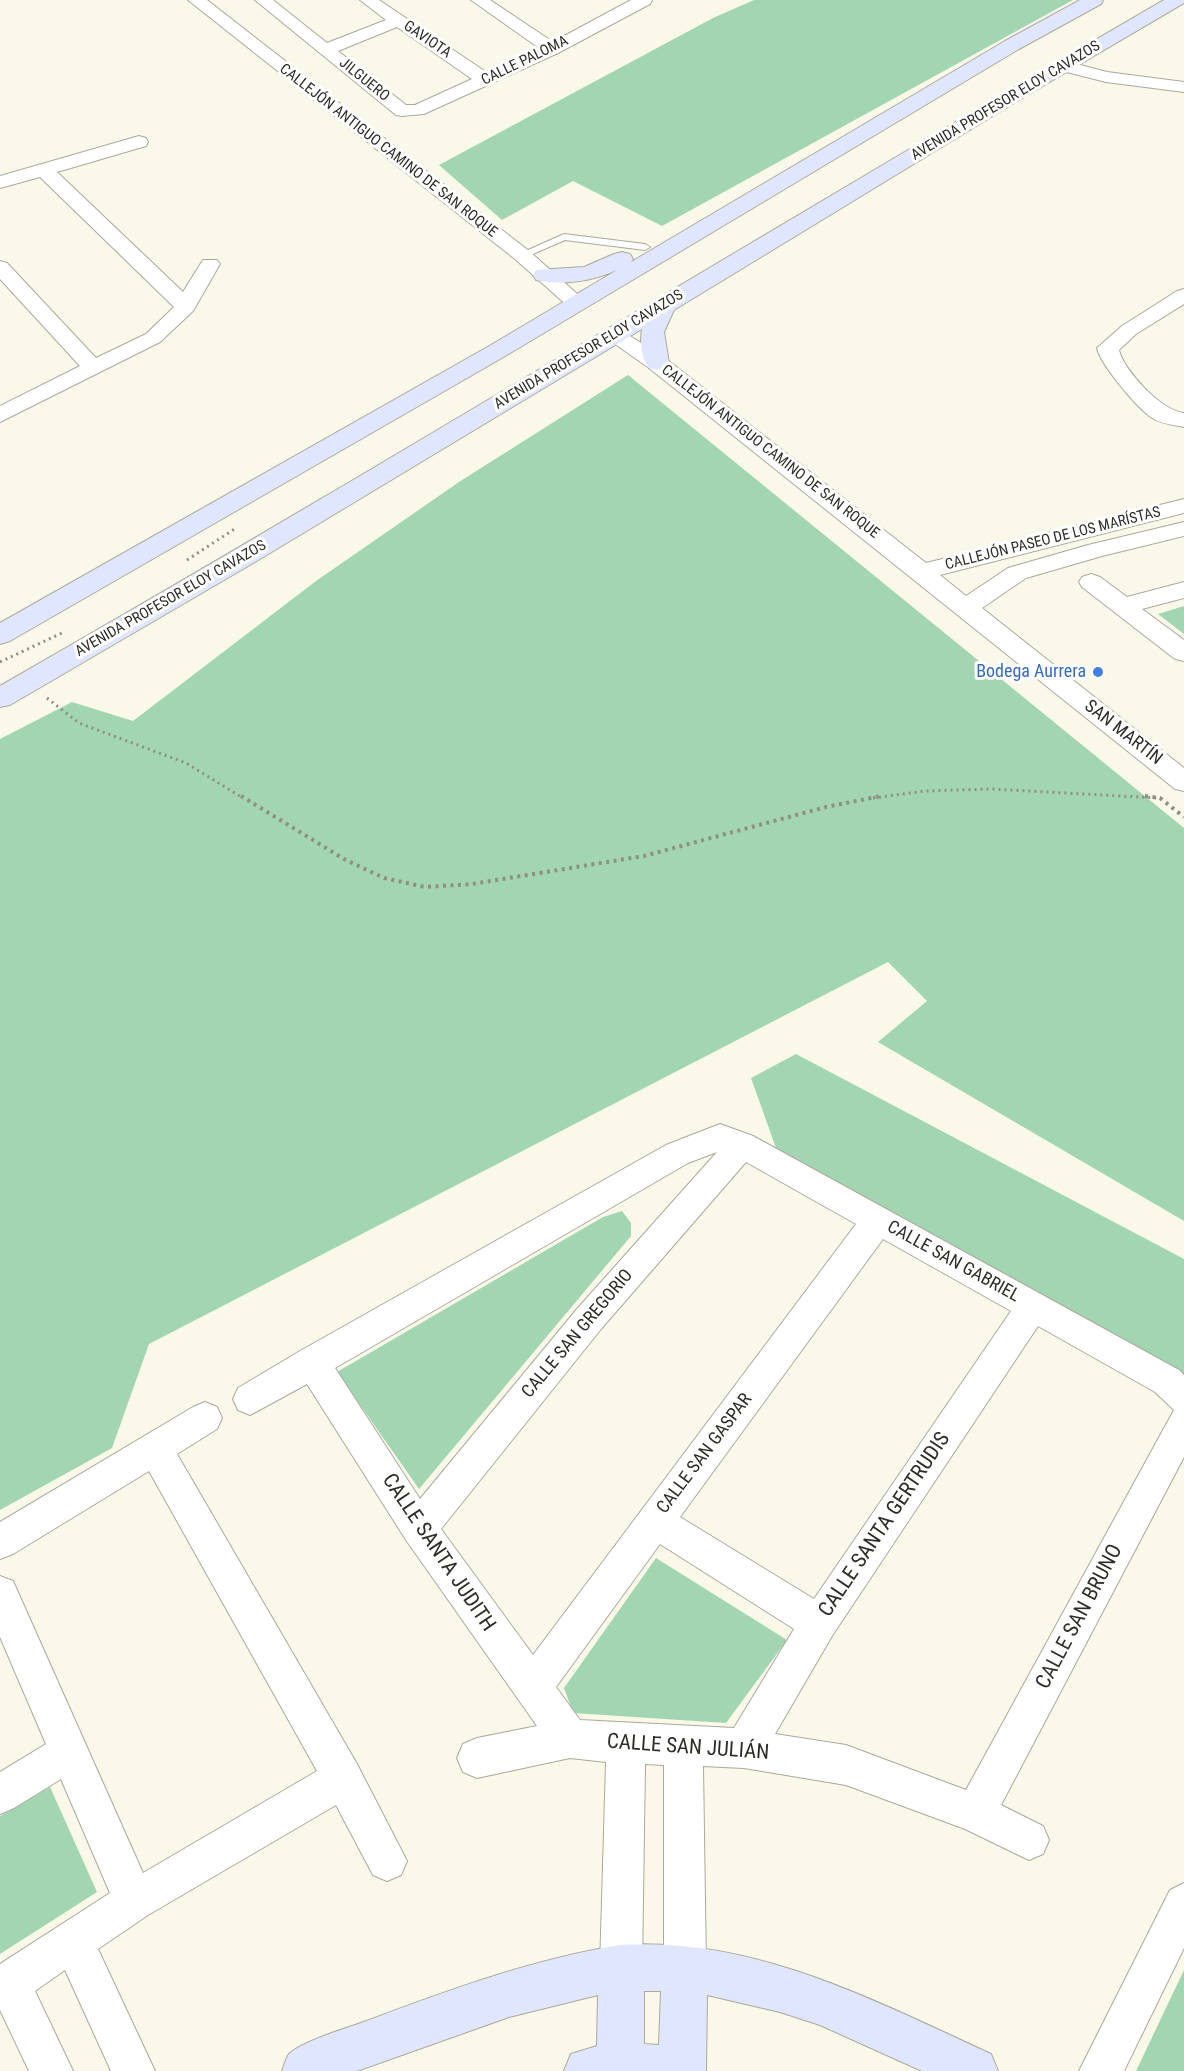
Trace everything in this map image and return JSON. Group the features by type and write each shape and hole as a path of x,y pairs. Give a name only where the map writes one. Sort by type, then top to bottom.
{"main road":[{"path":"0,635 516,342 1012,45 1094,0"},
{"name":"AVENIDA PROFESOR ELOY CAVAZOS","path":"0,698 435,442 597,325 666,304 1177,0"},
{"path":"544,275 576,276 600,272 690,222 725,215"},
{"path":"435,442 462,410 552,348 570,345 597,325 610,303 687,257 687,238"},
{"path":"577,304 586,310 597,325"},
{"path":"657,363 651,342 655,323 666,304"},
{"path":"516,342 536,334 597,325"},
{"path":"516,342 543,339 552,348"},
{"path":"621,1968 604,2069 682,2071 685,1968"},
{"path":"306,2071 329,2058 515,1990 621,1968 685,1968 789,1992 856,2016 974,2071"}],"street":[{"name":"CALLEJÓN ANTIGUO CAMINO DE SAN ROQUE","path":"196,0 522,255 577,304"},
{"name":"JILGUERO","path":"263,0 402,111"},
{"name":"GAVIOTA","path":"368,0 486,80"},
{"path":"479,0 552,49"},
{"name":"CALLE PALOMA","path":"402,111 418,110 486,80 552,49 608,10 644,0"},
{"path":"327,50 398,21"},
{"path":"1072,61 1184,76"},
{"path":"1072,61 1106,77 1184,87"},
{"path":"0,182 139,142"},
{"path":"44,170 186,308"},
{"path":"0,415 153,338 186,308 198,282 210,264"},
{"path":"0,267 93,368"},
{"path":"1177,419 1152,409 1109,354 1108,348 1129,330 1182,301"},
{"name":"CALLEJÓN ANTIGUO CAMINO DE SAN ROQUE","path":"597,325 657,363 921,572"},
{"name":"CALLEJÓN PASEO DE LOS MARÍSTAS","path":"921,572 1155,513 1181,522"},
{"name":"CALLEJÓN PASEO DE LOS MARÍSTAS","path":"966,609 996,585 1017,573 1181,522"},
{"name":"SAN MARTÍN","path":"921,572 1184,782"},
{"path":"1091,582 1184,653"},
{"path":"1121,607 1184,590"},
{"path":"250,1399 676,1154 731,1141"},
{"name":"CALLE SAN GABRIEL","path":"731,1141 1167,1381 1184,1405"},
{"name":"CALLE SAN GREGORIO","path":"419,1528 731,1141"},
{"name":"CALLE SAN GASPAR","path":"532,1688 878,1220"},
{"name":"CALLE SANTA GERTRUDIS","path":"744,1748 819,1623 1032,1307"},
{"name":"CALLE SANTA JUDITH","path":"312,1362 419,1528 570,1739"},
{"name":"CALLE SAN BRUNO","path":"975,1813 1184,1405"},
{"path":"0,1542 205,1418"},
{"path":"155,1448 343,1778 387,1861"},
{"path":"656,1521 819,1623"},
{"path":"0,1594 134,1902"},
{"name":"CALLE SAN JULIÁN","path":"477,1758 570,1739 626,1744 744,1748 846,1765 975,1813 1029,1840"},
{"path":"621,1968 626,1744"},
{"path":"683,1746 685,1968"},
{"path":"0,1794 68,1753"},
{"path":"51,2071 5,1986 134,1902 343,1778"},
{"path":"1101,2071 1184,1904"},
{"path":"73,1940 133,2071"}],"lane":[{"path":"522,255 564,237 645,247"}],"path":[{"path":"0,662 63,632"},
{"path":"27,683 79,723 150,748 186,764 344,859 384,878 425,887 472,884 644,856 826,807 892,794 991,789 1134,795 1160,798 1184,817"}],"green space":[{"path":"754,0 1073,0 662,226 573,181 502,220 439,165 713,18"},
{"path":"628,375 1184,828 1184,1221 878,1042 927,1001 888,962 149,1344 112,1448 0,1510 0,739 72,702 133,721 316,581 459,482"},
{"path":"1184,606 1184,634 1158,614"},
{"path":"796,1054 1184,1259 1184,1376 777,1151 751,1078"},
{"path":"622,1211 631,1223 631,1236 419,1489 337,1372 603,1217"},
{"path":"656,1558 787,1640 726,1723 573,1713 564,1688"},
{"path":"50,1787 97,1892 0,1954 0,1816"},
{"path":"1184,1970 1184,2071 1136,2071"}],"place":[{"name":"Bodega Aurrera","path":"1098,672"}]}
